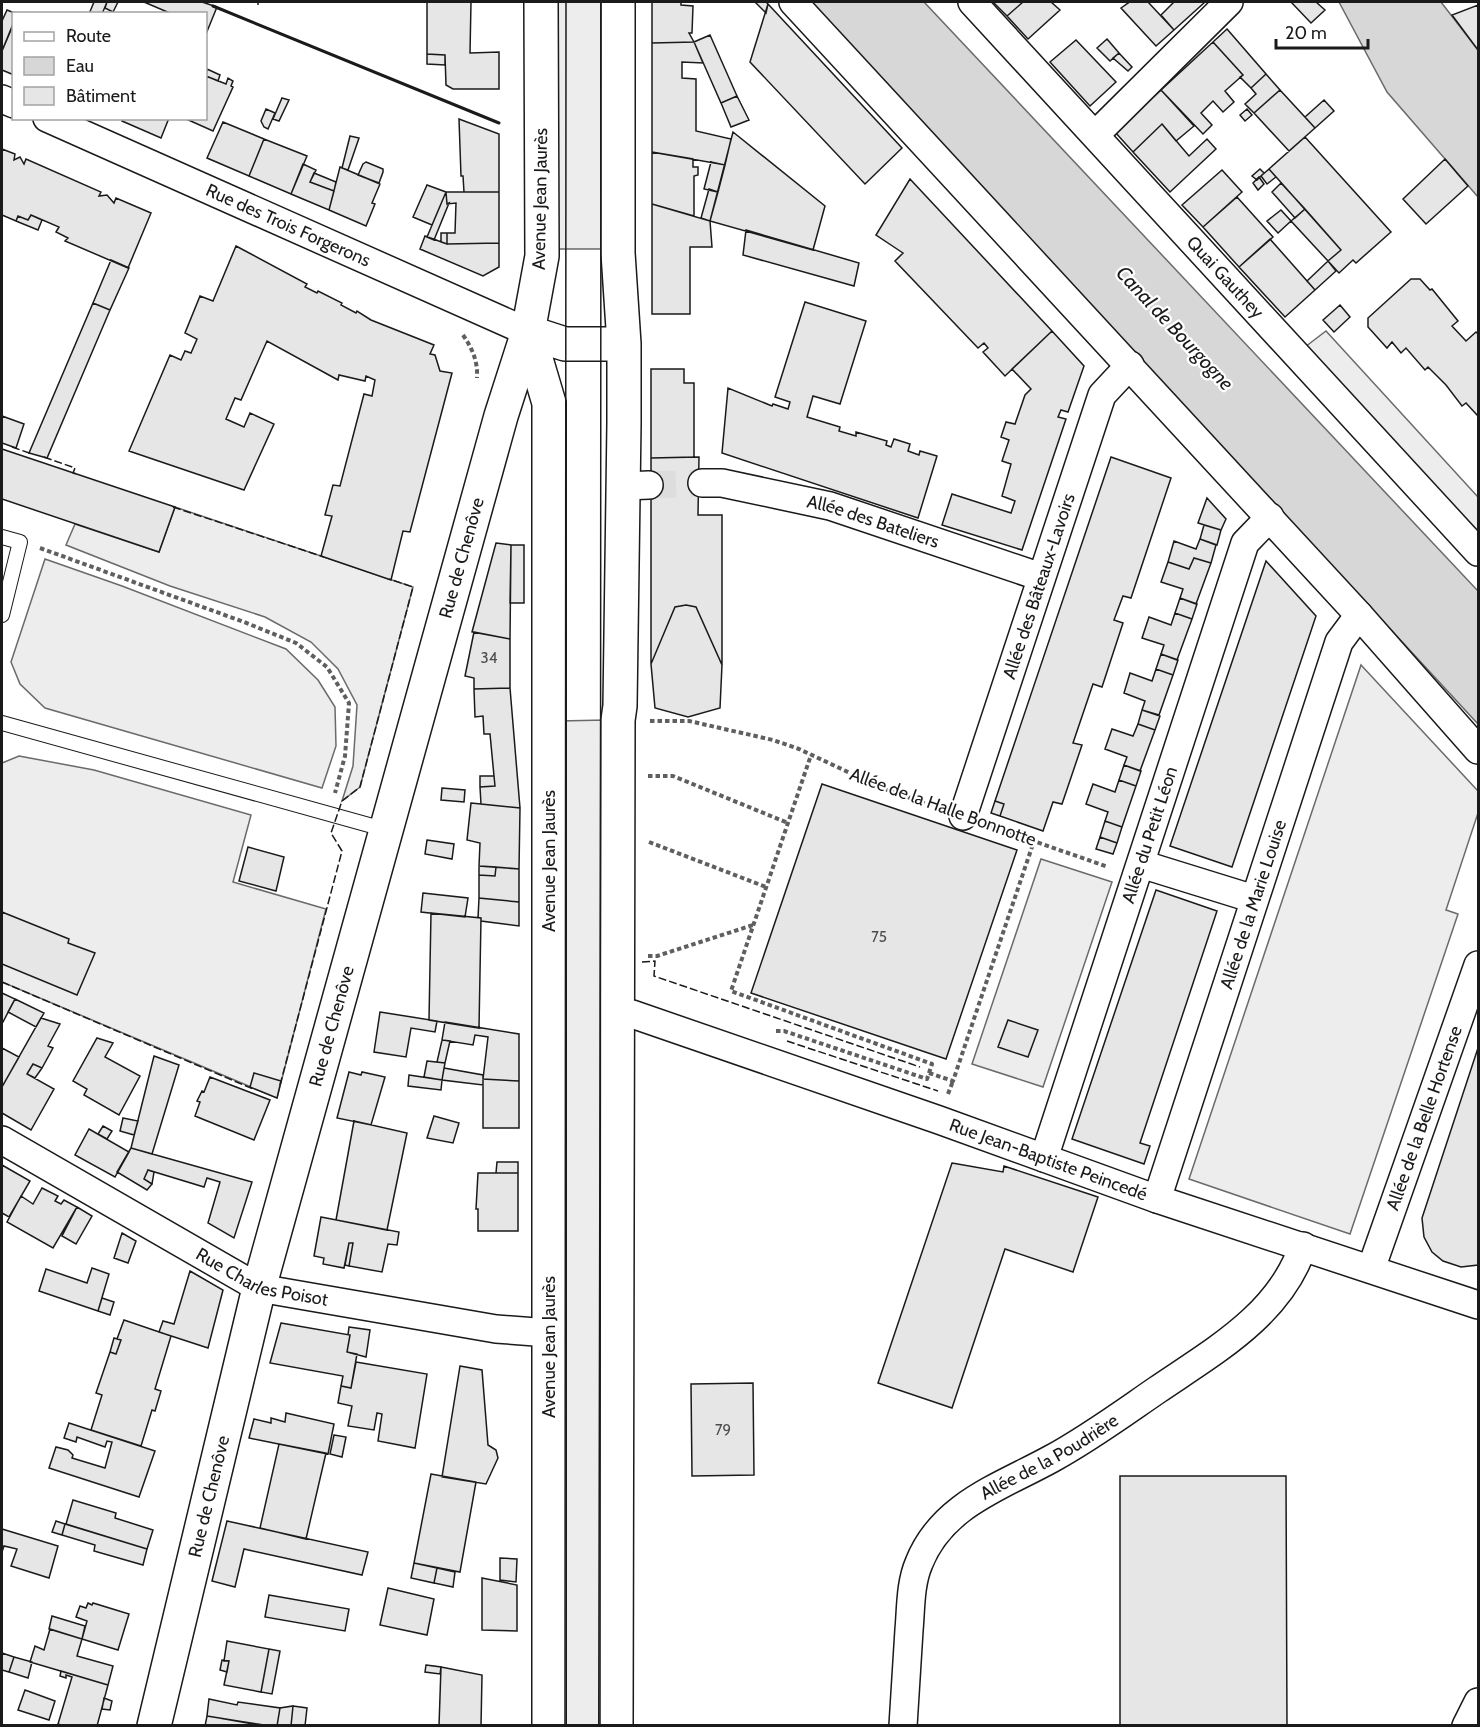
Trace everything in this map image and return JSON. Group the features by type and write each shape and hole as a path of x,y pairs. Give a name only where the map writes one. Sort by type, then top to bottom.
{"main road":[{"name":"Avenue Jean Jaurès","path":"541,2 542,256 528,332 549,403 549,1725"},
{"path":"616,1725 618,720 626,713 637,485 618,253 618,2"},
{"path":"528,332 565,344 624,344"},
{"name":"Rue de Chenôve","path":"154,1725 259,1288 501,416 528,332"}],"street":[{"path":"794,2 1270,517 1479,750"},
{"name":"Quai Gauthey","path":"972,2 1479,552"},
{"path":"1095,135 1229,2"},
{"name":"Rue des Trois Forgerons","path":"51,120 528,332"},
{"name":"Allée des Bâteaux-Lavoirs","path":"963,816 1102,395 1130,365"},
{"name":"Allée des Bateliers","path":"702,483 722,483 830,506 1041,577"},
{"name":"Allée du Petit Léon","path":"1044,1158 1245,543 1270,517"},
{"name":"Allée de la Marie Louise","path":"1157,1199 1339,642 1359,615"},
{"path":"1141,864 1254,899"},
{"name":"Allée de la Belle Hortense","path":"1371,1269 1479,965"},
{"name":"Rue Jean-Baptiste Peincedé","path":"617,1013 632,1014 939,1120 1157,1199 1479,1305"},
{"name":"Rue Charles Poisot","path":"2,1140 259,1288 496,1329 549,1333"},
{"name":"Allée de la Poudrière","path":"903,1725 912,1591 918,1564 931,1540 942,1526 967,1503 1053,1458 1100,1430 1239,1334 1263,1311 1286,1283 1296,1265 1302,1246"},
{"path":"1466,1725 1479,1702"}],"lane":[{"path":"2,537 20,542 2,615"},
{"path":"2,723 387,830"}],"path":[{"path":"471,307 461,333 471,346 478,366 477,382"},
{"path":"20,542 54,552 296,643 327,667 349,703 345,756 329,814"},
{"name":"Allée de la Halle Bonnotte","path":"626,713 689,721 773,740 811,754 882,788 1115,869 1141,864"},
{"path":"774,1031 784,1031 927,1079 932,1064 731,991 811,754"},
{"path":"644,776 673,776 788,823"},
{"path":"929,1073 953,1081 1034,841"},
{"path":"651,842 766,887"},
{"path":"657,956 753,924"}],"shaded area":[{"path":"557,2 606,2 606,249 557,249"},
{"path":"1326,331 1478,497 1478,532 1305,347"},
{"path":"175,507 413,587 360,787 342,801 353,766 357,705 338,669 311,642 265,617 170,586 66,545 75,524 159,552"},
{"path":"45,559 286,649 318,680 335,707 336,746 322,788 45,708 20,684 11,662"},
{"path":"1361,665 1478,791 1478,813 1446,910 1458,914 1350,1234 1189,1179"},
{"path":"606,720 605,1725 558,1726 559,721"},
{"path":"19,756 94,770 251,815 233,882 326,909 277,1098 2,982 2,763"},
{"path":"1041,859 1112,882 1043,1087 972,1064"}],"water":[{"name":"Canal de Bourgogne","path":"811,2 924,2 1478,591 1478,724"},
{"path":"1339,2 1441,2 1478,50 1478,197 1387,92"}],"building":[{"path":"94,2 107,2 103,12 90,12"},
{"path":"107,2 118,2 113,12 105,8"},
{"path":"144,2 202,2 217,7 207,32 207,12 167,12"},
{"path":"427,2 471,2 470,53 499,52 499,89 453,89 446,85 445,55 427,54"},
{"path":"652,2 681,2 681,5 693,6 692,33 689,33 694,42 652,43"},
{"path":"755,2 768,4 766,13"},
{"path":"993,2 1023,2 1007,16"},
{"path":"1023,2 1051,2 1060,10 1028,39 1007,16"},
{"path":"1126,2 1148,2 1174,30 1156,46 1121,8 1128,3"},
{"path":"1174,2 1205,2 1174,30 1161,15"},
{"path":"1291,2 1316,2 1325,10 1311,23"},
{"path":"768,4 902,148 865,184 750,62"},
{"path":"1478,5 1478,50 1452,15"},
{"path":"7,10 12,12 12,28 2,51 2,21"},
{"path":"12,26 12,74 2,70 2,51"},
{"path":"1227,29 1266,74 1251,88 1240,77 1243,75 1213,42"},
{"path":"710,35 737,96 721,103 694,42"},
{"path":"1107,39 1119,53 1110,61 1097,48"},
{"path":"1076,40 1116,82 1090,106 1050,62"},
{"path":"694,42 703,63 682,62 682,78 696,79 696,131 731,139 725,165 652,152 652,43"},
{"path":"1213,42 1243,75 1225,91 1234,102 1223,112 1213,101 1201,113 1212,125 1203,134 1161,90"},
{"path":"1119,53 1132,67 1128,71 1113,58"},
{"path":"427,54 445,55 445,65 427,64"},
{"path":"207,69 220,75 218,81 207,76"},
{"path":"1266,74 1280,90 1254,113 1245,104 1256,94 1251,88"},
{"path":"207,76 226,84 228,78 233,81 231,86 233,87 213,131 188,120 207,120"},
{"path":"1161,90 1194,126 1176,141 1162,124 1133,152 1115,132"},
{"path":"1280,90 1315,128 1289,151 1254,113"},
{"path":"737,96 749,120 731,127 721,103"},
{"path":"282,98 289,100 279,121 273,119"},
{"path":"1324,100 1334,111 1315,128 1305,117"},
{"path":"266,109 275,113 268,129 261,121"},
{"path":"1247,109 1252,115 1245,121 1240,115"},
{"path":"459,119 499,134 499,192 464,192 463,176 461,176"},
{"path":"122,120 168,120 161,138"},
{"path":"223,122 264,139 249,176 207,158"},
{"path":"1162,124 1189,156 1207,139 1216,149 1170,192 1133,152"},
{"path":"733,132 825,206 813,250 710,221"},
{"path":"350,136 359,138 348,170 342,168"},
{"path":"1305,137 1391,232 1356,263 1353,260 1339,273 1328,261 1341,250 1269,169"},
{"path":"264,139 307,156 291,194 249,176"},
{"path":"2,149 15,154 14,160 20,157 24,164 26,159 101,192 99,196 107,195 114,203 116,198 151,213 128,268 65,241 68,238 56,232 59,227 31,215 28,220 18,216 16,221 2,215"},
{"path":"652,152 693,159 693,167 698,167 698,175 694,176 694,216 652,204"},
{"path":"1445,159 1468,186 1426,224 1403,199"},
{"path":"366,162 383,169 379,183 358,175"},
{"path":"711,162 725,165 718,192 704,189"},
{"path":"303,164 316,170 310,182 334,191 329,210 291,194"},
{"path":"340,167 380,184 366,226 329,210"},
{"path":"1260,169 1264,173 1257,180 1252,176"},
{"path":"1269,169 1276,177 1267,184 1261,176"},
{"path":"1222,170 1242,192 1203,227 1182,205"},
{"path":"314,173 336,182 334,191 310,182"},
{"path":"1259,177 1264,184 1258,190 1253,183"},
{"path":"910,179 1052,331 1005,376 983,352 988,348 984,343 978,348 895,261 903,253 876,235"},
{"path":"1281,183 1305,209 1295,218 1272,192"},
{"path":"427,185 446,192 432,225 413,217"},
{"path":"709,189 718,192 710,221 701,218"},
{"path":"446,192 499,192 499,243 447,244 447,233 455,233 456,203 447,204"},
{"path":"446,192 447,204 449,203 434,240 427,237"},
{"path":"1237,197 1273,237 1239,267 1203,227"},
{"path":"652,204 710,221 712,247 690,247 690,314 652,314"},
{"path":"1305,209 1341,250 1328,261 1291,221"},
{"path":"1281,210 1291,221 1278,233 1267,221"},
{"path":"31,215 42,220 38,230 16,221 18,216 28,220"},
{"path":"746,230 859,263 854,286 743,255"},
{"path":"441,233 447,233 447,244 441,242"},
{"path":"425,236 447,244 499,243 499,267 483,276 420,249"},
{"path":"1270,239 1315,290 1285,317 1239,267"},
{"path":"236,246 307,284 305,287 342,303 341,305 356,313 357,311 371,320 434,345 430,354 435,355 440,371 452,373 410,532 403,531 391,580 321,556 332,516 325,515 333,485 340,486 364,394 372,396 375,380 366,376 365,381 339,375 338,380 267,341 241,400 235,398 226,419 244,427 250,413 274,424 244,490 129,451 170,355 181,360 185,351 191,353 197,339 185,333 200,296 213,301"},
{"path":"111,260 129,268 110,310 93,303"},
{"path":"1328,261 1336,271 1315,290 1307,281"},
{"path":"1411,279 1420,279 1430,290 1432,289 1458,321 1452,326 1466,341 1476,332 1478,334 1478,416 1466,403 1462,406 1446,385 1428,367 1425,370 1406,348 1401,353 1392,342 1387,348 1368,327 1368,318"},
{"path":"805,302 866,321 840,404 813,396 807,417 840,427 839,431 856,436 856,432 887,441 886,445 891,447 894,439 910,444 908,451 919,455 920,451 937,456 918,518 722,453 728,388 772,406 773,404 788,409 790,402 775,397"},
{"path":"93,303 110,310 47,458 29,453"},
{"path":"1340,305 1350,317 1334,332 1323,320"},
{"path":"1052,331 1084,366 1068,412 1061,410 1058,417 1066,419 1022,550 942,525 952,494 1011,513 1015,501 1002,496 1011,464 1002,461 1009,440 1001,437 1006,422 1015,424 1025,395 1031,389 1012,369"},
{"path":"651,369 684,369 684,383 694,383 694,457 651,458"},
{"path":"2,416 24,424 16,448 2,443"},
{"path":"2,449 175,507 159,552 2,499"},
{"path":"699,457 698,515 722,515 722,665 720,708 688,717 655,708 651,664 651,458"},
{"path":"1111,457 1171,478 1131,598 1123,596 1114,620 1123,623 1102,687 1093,684 1073,743 1082,745 1062,804 1053,802 1043,831 1000,816 1004,804 995,801"},
{"path":"1207,498 1226,519 1221,530 1198,523"},
{"path":"1204,525 1221,530 1217,545 1200,539"},
{"path":"1200,539 1216,545 1211,563 1194,558 1189,569 1168,562 1174,541 1196,549"},
{"path":"496,543 511,545 510,639 472,632"},
{"path":"511,545 524,545 524,603 510,603"},
{"path":"1194,558 1211,563 1196,604 1180,598 1183,589 1161,582 1168,562 1189,569"},
{"path":"1266,561 1316,616 1232,867 1170,846"},
{"path":"1180,598 1197,604 1192,619 1175,613"},
{"path":"686,605 696,607 722,665 720,708 688,717 655,708 651,664 675,607"},
{"path":"1175,613 1192,619 1177,660 1161,654 1164,645 1142,638 1149,617 1171,625"},
{"path":"474,632 510,639 510,688 474,689 474,678 465,676"},
{"path":"1161,654 1178,660 1173,675 1156,669"},
{"path":"1156,669 1173,675 1159,715 1142,710 1145,701 1124,693 1130,673 1152,681"},
{"path":"510,688 520,808 481,804 480,787 495,786 490,734 484,734 483,716 475,717 474,689"},
{"path":"1142,710 1160,716 1155,730 1138,724"},
{"path":"1138,724 1155,730 1140,771 1124,765 1127,757 1105,749 1112,729 1133,736"},
{"path":"1124,765 1141,771 1136,786 1119,780"},
{"path":"480,776 494,776 495,786 480,787"},
{"path":"1119,780 1136,786 1122,827 1105,821 1108,812 1086,804 1093,784 1115,792"},
{"path":"822,784 1017,850 946,1059 751,993"},
{"path":"442,788 465,790 464,802 441,800"},
{"path":"995,801 1004,804 1000,816 991,813"},
{"path":"471,803 520,808 519,869 479,866 480,843 467,840"},
{"path":"1105,821 1122,827 1117,843 1100,837"},
{"path":"1100,837 1117,843 1113,854 1096,849"},
{"path":"427,840 454,844 452,859 425,854"},
{"path":"248,847 284,857 276,891 239,881"},
{"path":"479,866 496,867 495,876 479,875"},
{"path":"496,867 519,869 519,902 479,898 479,875 495,876"},
{"path":"1156,890 1217,911 1140,1143 1150,1146 1144,1164 1072,1139"},
{"path":"423,893 468,898 465,917 421,912"},
{"path":"479,898 519,902 519,926 481,921 481,918 478,918"},
{"path":"2,912 69,939 68,943 95,953 77,995 2,964"},
{"path":"431,913 481,918 479,1028 429,1020"},
{"path":"2,993 15,999 3,1022 2,1022"},
{"path":"15,999 44,1013 36,1027 8,1012"},
{"path":"380,1012 437,1021 435,1032 411,1028 406,1057 374,1052"},
{"path":"41,1018 60,1024 48,1046 53,1048 42,1068 33,1064 27,1074 54,1089 31,1130 2,1113 2,1087"},
{"path":"1008,1020 1038,1030 1028,1057 998,1047"},
{"path":"445,1022 519,1034 519,1081 483,1079 488,1037 475,1035 473,1045 442,1040"},
{"path":"97,1038 113,1043 105,1057 140,1076 119,1115 84,1095 87,1089 73,1081"},
{"path":"442,1040 450,1041 445,1063 437,1062"},
{"path":"2,1048 19,1057 2,1087"},
{"path":"1478,1048 1478,1265 1461,1267 1443,1261 1432,1252 1424,1237 1422,1218"},
{"path":"154,1056 179,1065 152,1154 131,1148"},
{"path":"427,1061 445,1063 442,1080 424,1077"},
{"path":"33,1064 42,1068 35,1078 27,1074"},
{"path":"444,1068 483,1075 483,1085 442,1080"},
{"path":"349,1072 385,1077 371,1125 337,1118"},
{"path":"254,1073 281,1081 277,1098 250,1087"},
{"path":"409,1075 442,1080 441,1090 408,1086"},
{"path":"210,1077 270,1100 254,1140 195,1116 200,1102 197,1101 202,1091 204,1092"},
{"path":"483,1079 519,1081 519,1128 483,1128"},
{"path":"434,1116 459,1123 453,1143 427,1138"},
{"path":"123,1118 138,1121 134,1135 120,1131"},
{"path":"354,1121 407,1133 387,1230 336,1220"},
{"path":"103,1126 112,1131 107,1139 98,1134"},
{"path":"89,1129 129,1152 115,1177 75,1155"},
{"path":"131,1148 252,1182 234,1238 208,1223 220,1182 207,1178 204,1187 148,1170 144,1179 152,1184 147,1190 117,1172"},
{"path":"497,1162 518,1162 518,1173 496,1173"},
{"path":"952,1163 1003,1172 1004,1166 1098,1197 1073,1272 1005,1249 952,1408 878,1383"},
{"path":"2,1165 30,1181 9,1217 2,1213"},
{"path":"148,1170 154,1172 152,1184 144,1179"},
{"path":"478,1173 518,1173 518,1231 478,1231 478,1209 476,1209"},
{"path":"42,1188 58,1196 55,1201 61,1204 64,1200 77,1207 53,1248 7,1222 21,1196 33,1204"},
{"path":"77,1207 92,1216 76,1244 62,1236"},
{"path":"321,1217 399,1232 397,1245 388,1244 382,1272 349,1266 353,1243 349,1243 344,1268 323,1264 324,1258 314,1256"},
{"path":"122,1233 136,1241 128,1263 114,1258"},
{"path":"349,1243 353,1243 349,1266 345,1265"},
{"path":"92,1268 109,1274 98,1311 39,1291 46,1269 87,1283"},
{"path":"190,1271 223,1290 208,1348 159,1332 163,1321 174,1324"},
{"path":"102,1298 114,1302 110,1315 98,1311"},
{"path":"124,1320 171,1336 155,1389 161,1391 155,1411 152,1410 141,1446 91,1430 102,1395 96,1393 110,1352 116,1354 121,1340 117,1339"},
{"path":"281,1323 350,1335 347,1352 357,1354 351,1388 341,1386 343,1376 270,1363"},
{"path":"349,1327 370,1330 366,1357 347,1352"},
{"path":"114,1338 121,1340 116,1354 110,1352"},
{"path":"356,1362 427,1374 415,1448 378,1441 382,1414 377,1413 374,1430 348,1426 352,1406 338,1403 341,1386 351,1388"},
{"path":"460,1366 482,1370 488,1445 496,1450 498,1458 486,1484 442,1477"},
{"path":"753,1383 754,1475 692,1476 691,1384"},
{"path":"286,1413 334,1424 328,1454 249,1438 254,1419 271,1423 271,1418 285,1422"},
{"path":"69,1423 155,1451 139,1497 49,1468 56,1447 68,1450 73,1455 72,1458 105,1468 112,1442 107,1441 105,1447 77,1437 76,1442 64,1438"},
{"path":"334,1435 346,1437 342,1457 330,1454"},
{"path":"279,1444 326,1453 306,1539 260,1528"},
{"path":"431,1474 476,1482 460,1572 414,1563"},
{"path":"1120,1476 1286,1476 1287,1726 1120,1726"},
{"path":"73,1500 116,1513 115,1518 153,1530 147,1549 66,1524"},
{"path":"56,1521 65,1524 62,1535 52,1532"},
{"path":"227,1521 368,1552 362,1575 244,1549 235,1587 212,1581"},
{"path":"65,1524 147,1549 143,1565 94,1551 95,1545 62,1535"},
{"path":"2,1529 58,1546 49,1578 11,1566 17,1549 4,1546 2,1552"},
{"path":"500,1558 517,1559 516,1582 500,1580"},
{"path":"414,1563 437,1568 434,1583 411,1578"},
{"path":"437,1568 455,1572 453,1587 434,1583"},
{"path":"482,1578 517,1585 517,1631 482,1630"},
{"path":"388,1588 434,1599 427,1635 380,1625"},
{"path":"269,1595 349,1609 345,1631 265,1617"},
{"path":"88,1603 129,1614 118,1650 82,1639 87,1621 76,1617 80,1606 86,1608"},
{"path":"52,1616 85,1626 82,1639 49,1629"},
{"path":"50,1629 82,1639 77,1656 113,1666 108,1685 30,1662 35,1646 44,1650"},
{"path":"227,1641 269,1649 261,1692 224,1685 229,1661 224,1661"},
{"path":"269,1649 280,1651 272,1694 261,1692"},
{"path":"2,1653 14,1657 9,1672 2,1670"},
{"path":"14,1657 32,1662 28,1678 9,1672"},
{"path":"222,1660 229,1661 227,1672 220,1670"},
{"path":"426,1665 441,1667 440,1674 425,1672"},
{"path":"441,1667 482,1675 481,1726 439,1726"},
{"path":"61,1671 108,1685 97,1726 58,1724 72,1677 60,1676"},
{"path":"25,1690 55,1701 49,1720 18,1710"},
{"path":"104,1698 112,1701 110,1710 102,1709"},
{"path":"209,1699 237,1705 238,1702 280,1708 277,1726 207,1716"},
{"path":"293,1706 291,1726 277,1726 280,1708"},
{"path":"293,1706 307,1708 305,1726 291,1726"},
{"path":"207,1716 238,1721 264,1725 205,1726"}],"tunnel":[{"path":"649,485 702,483"}],"tram line":[{"path":"565,1726 566,2"},
{"path":"600,1726 601,2"}],"fence":[{"path":"12,447 32,454"},
{"path":"44,457 75,468 73,473 77,474"},
{"path":"173,507 324,557"},
{"path":"280,1085 342,851 331,833 342,801 360,787 413,587 389,579"},
{"path":"642,962 655,961 654,976 920,1067"},
{"path":"2,982 253,1089"},
{"path":"787,1041 938,1091"}],"wall":[{"path":"213,6 499,123"}]}
